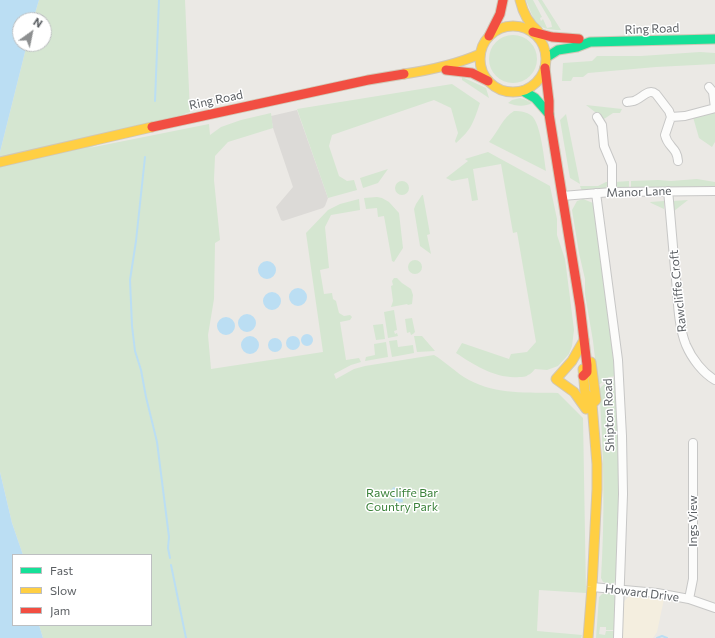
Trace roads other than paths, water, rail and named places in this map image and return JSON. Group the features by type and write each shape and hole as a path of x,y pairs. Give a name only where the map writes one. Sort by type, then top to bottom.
{"main road":[{"path":"504,0 500,14 480,54 481,69 488,81 506,92 523,91 529,89 539,80 553,62 561,56 567,54 593,52 612,42"},
{"path":"512,0 522,27"},
{"path":"520,0 526,19 543,35"},
{"path":"402,74 421,63 459,55 472,50 494,25"},
{"path":"488,37 500,28 508,26 522,27 533,32 543,43 547,57 546,72"},
{"name":"Ring Road","path":"533,32 560,38 577,38 590,42 715,39"},
{"name":"Ring Road","path":"547,57 558,50 577,47 590,42"},
{"name":"Ring Road","path":"438,69 449,64 464,61 480,54"},
{"name":"Ring Road","path":"0,162 219,112 402,74 438,69 472,73 488,81"},
{"name":"Shipton Road","path":"546,72 549,114 580,306 584,340 586,350 590,353 596,400 592,404"},
{"path":"523,91 535,98 549,114"},
{"path":"584,340 572,362 556,379 577,396 593,423"},
{"name":"Shipton Road","path":"586,350 583,354 583,376 588,400 592,404 597,464 592,587 588,638"},
{"path":"583,376 594,384"}],"street":[{"path":"671,117 685,116 715,108 713,92 709,87"},
{"path":"627,102 638,100 650,92 654,92 669,111 671,117 665,135 668,144 678,154 678,162"},
{"path":"597,117 606,123 604,146 612,166 612,192"},
{"name":"Rawcliffe Croft","path":"668,191 678,309 683,338 687,348 699,366 709,377 715,380"},
{"name":"Manor Lane","path":"562,196 612,192 715,191"},
{"name":"Shipton Road","path":"596,193 614,326 619,377 622,436 618,638"},
{"name":"Ings View","path":"690,599 693,579 694,443"},
{"name":"Howard Drive","path":"592,587 657,592 690,599 715,608"}],"water":[{"path":"0,0 39,0 35,12 12,12 12,52 25,52 0,152"},
{"path":"267,261 273,264 276,270 273,276 267,279 261,276 258,270 261,264"},
{"path":"298,288 304,291 307,297 304,303 298,306 292,303 289,297 292,291"},
{"path":"272,292 278,295 281,301 278,307 272,310 266,307 263,301 266,295"},
{"path":"247,314 253,317 256,323 253,329 247,332 241,329 238,323 241,317"},
{"path":"226,317 232,320 235,326 232,332 226,335 220,332 217,326 220,320"},
{"path":"307,334 311,336 313,340 311,344 307,346 303,344 301,340 303,336"},
{"path":"250,336 256,339 259,345 256,351 250,354 244,351 241,345 244,339"},
{"path":"290,336 296,336 300,340 300,346 296,350 290,350 286,346 286,340"},
{"path":"272,338 278,338 282,342 282,348 278,352 272,352 268,348 268,342"},
{"path":"0,472 12,523 23,554 12,554 12,626 39,626 43,638 0,638"},
{"path":"394,487 402,495 403,502 398,503 391,496 390,491"}],"waterway":[{"path":"155,101 159,0"},
{"path":"145,157 136,241 130,280 132,326 135,351 141,370 157,442 169,537 168,548 170,558"},
{"path":"171,565 186,638"},
{"path":"657,638 662,636 667,638"}],"park label":[{"name":"Rawcliffe Bar Country Park","path":"402,500"}]}
